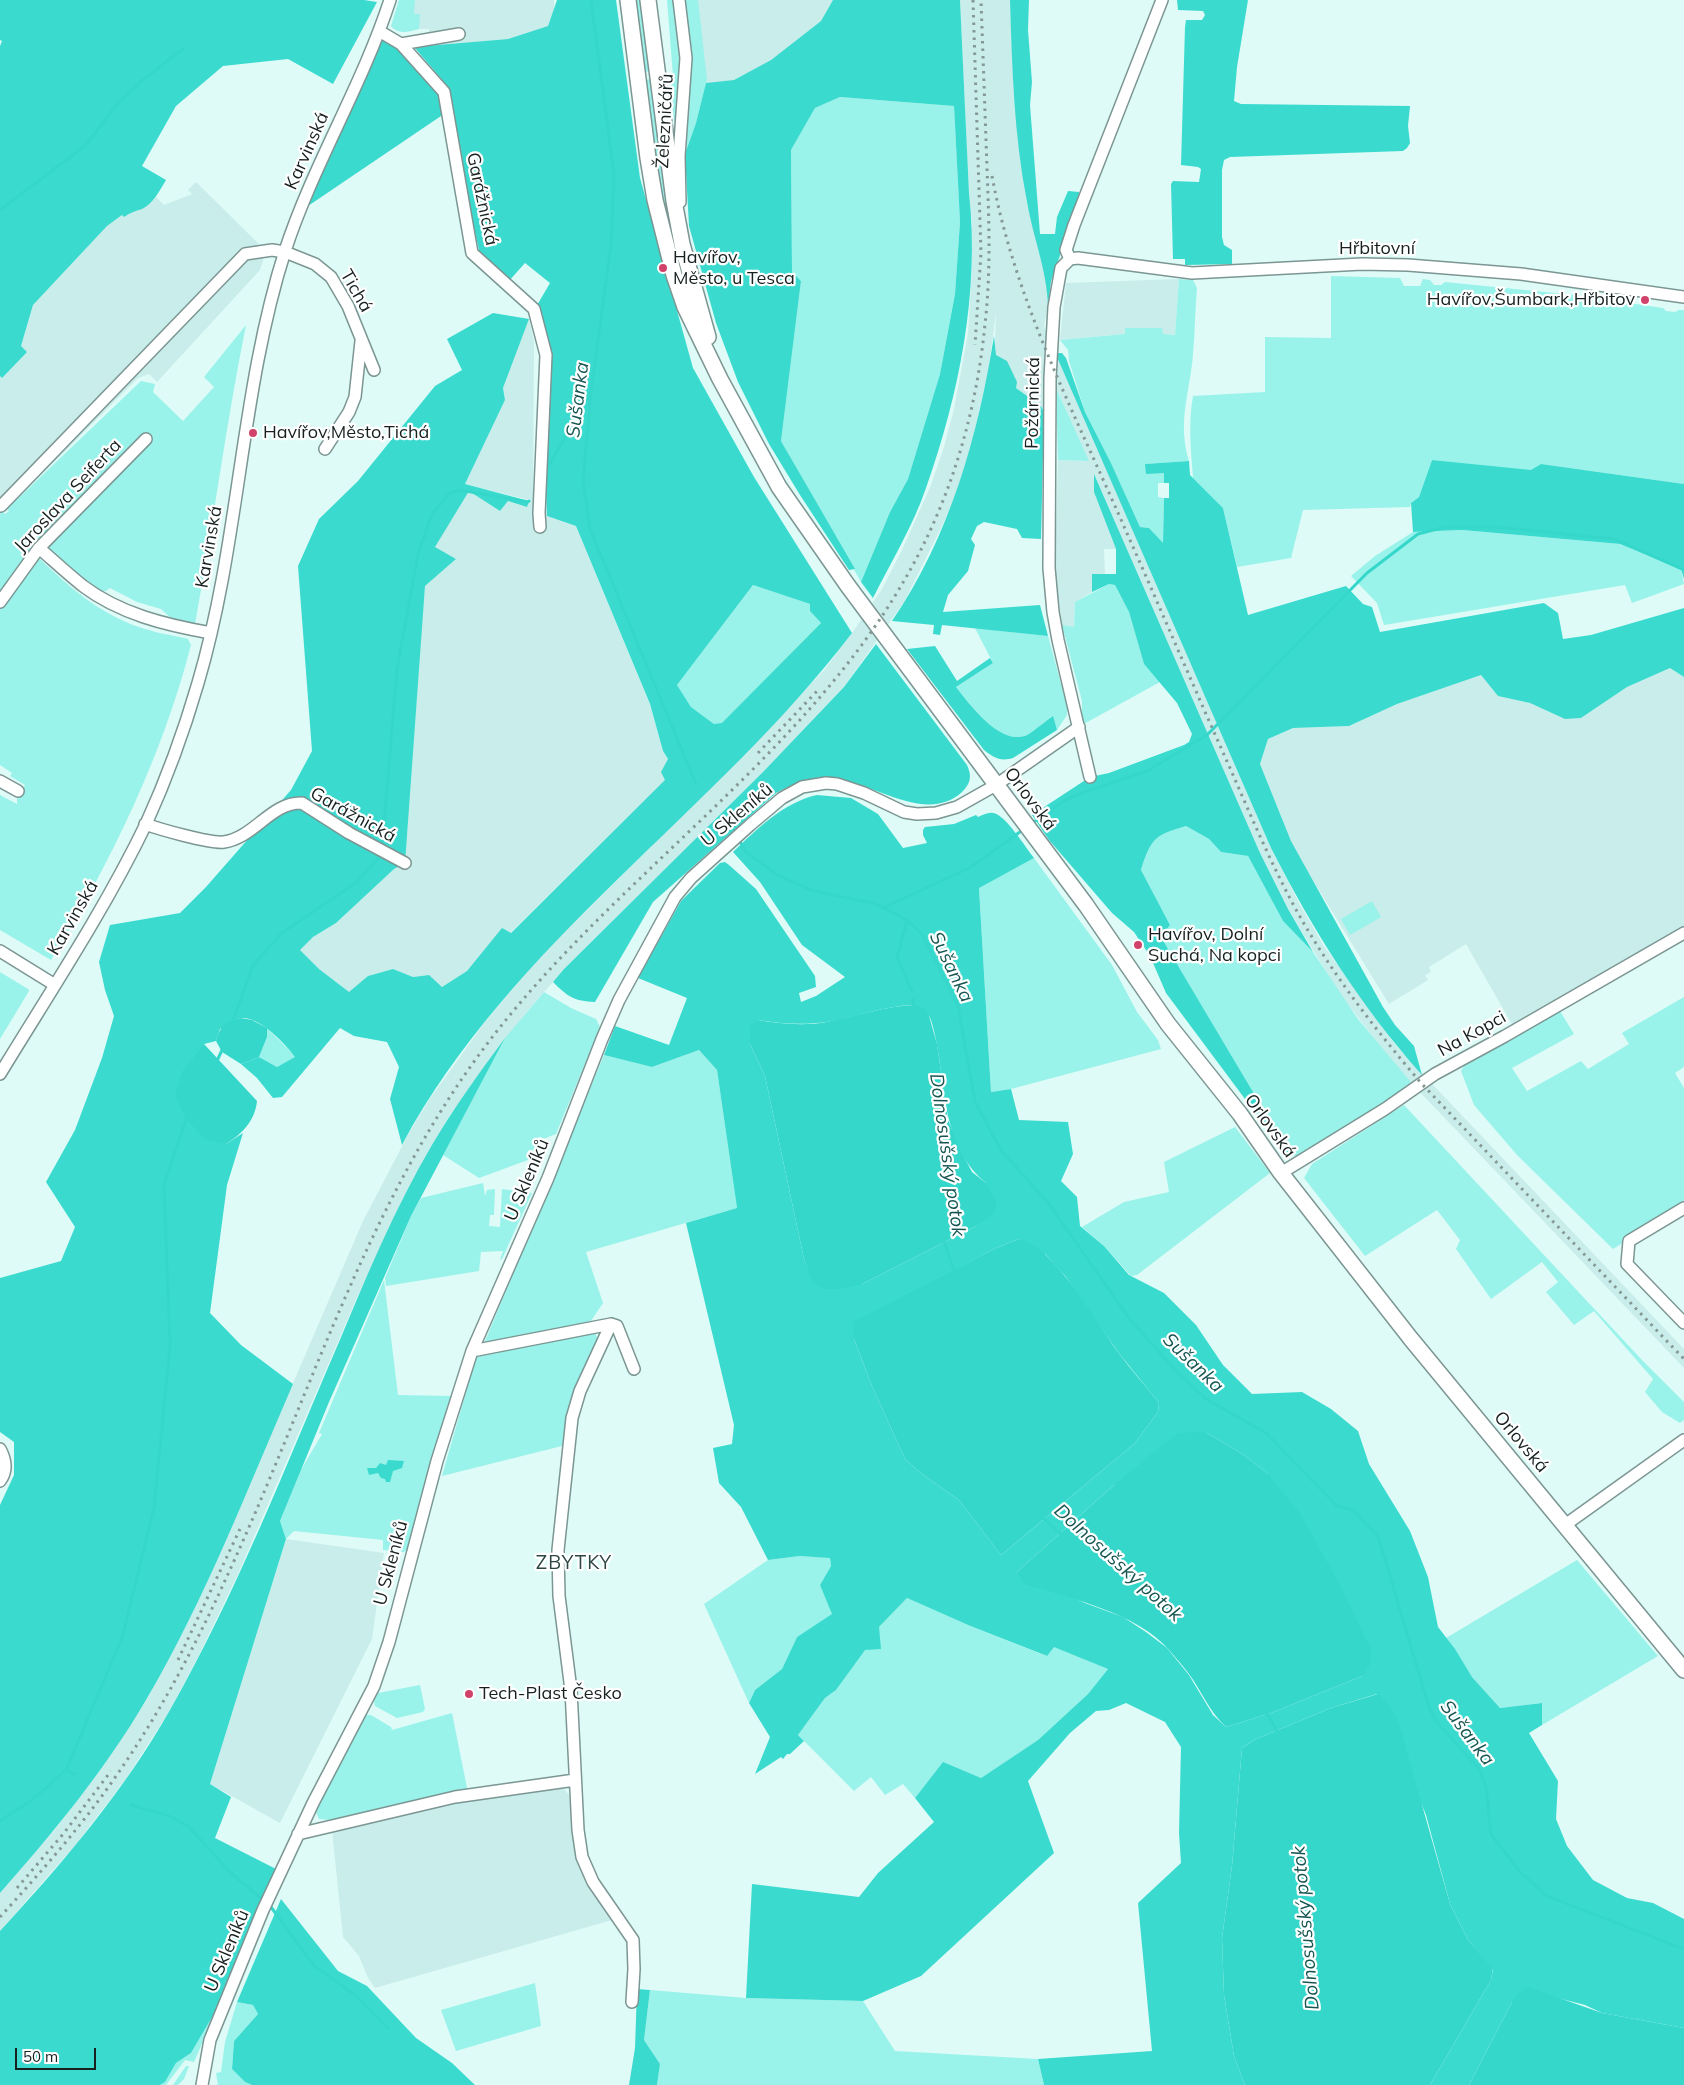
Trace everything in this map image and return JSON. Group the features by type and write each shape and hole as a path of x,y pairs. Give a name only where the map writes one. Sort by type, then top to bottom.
{"main road":[{"path":"628,0 648,158 665,243 685,306 720,379"},
{"path":"648,0 668,160 682,244 720,379"},
{"name":"Orlovská","path":"720,379 779,487 848,586 1086,905 1168,1024 1240,1114 1281,1173 1411,1339 1684,1670"}],"street":[{"name":"Karvinská","path":"0,1074 97,915 145,824 169,769 184,728 211,633 223,572 255,370 285,252 300,211 379,31 390,0"},
{"name":"Železničářů","path":"679,0 686,58 678,156 682,244"},
{"name":"Požárnická","path":"1090,777 1058,640 1049,568 1052,325 1059,276 1063,264 1070,259 1066,250 1074,225 1162,0"},
{"name":"Garážnická","path":"379,31 401,44 444,92 472,253 534,309 546,355 539,513 540,528"},
{"path":"401,44 459,34"},
{"path":"1,506 245,254 272,250 285,252"},
{"name":"Tichá","path":"285,252 315,264 330,277 348,306 374,370"},
{"name":"Hřbitovní","path":"1070,259 1078,258 1192,273 1388,264 1520,274 1684,297"},
{"path":"325,449 349,412 355,397 362,339"},
{"name":"Jaroslava Seiferta","path":"0,602 39,548 146,439"},
{"path":"39,548 84,587 127,610 150,620 211,633"},
{"path":"996,785 1078,727"},
{"path":"0,781 18,791"},
{"name":"U Skleníků","path":"202,2085 210,2040 263,1910 298,1834 374,1686 389,1642 437,1461 472,1351 548,1178 619,1000 674,897 691,878 750,825 782,798 802,788 826,783 844,786 904,812 929,814 957,807 996,785"},
{"name":"Garážnická","path":"145,824 162,830 223,842 250,830 273,812 293,803 302,803 401,861"},
{"name":"Na Kopci","path":"1281,1173 1385,1109 1435,1074 1684,933"},
{"path":"0,951 54,985"},
{"path":"1684,1208 1630,1241 1626,1264 1684,1323"},
{"path":"611,1324 580,1391 572,1418 558,1550 559,1596 571,1690 574,1780 582,1857 593,1882 633,1940 632,2002"},
{"path":"472,1351 611,1324 617,1326 634,1369"},
{"path":"1565,1525 1684,1440"},
{"path":"0,1449 5,1459 5,1473 0,1481"},
{"path":"298,1834 455,1797 574,1780"}],"shaded area":[{"path":"0,0 364,0 377,2 333,84 288,59 223,66 176,106 142,166 166,180 159,192 146,207 124,217 122,215 107,226 33,305 21,346 27,352 2,378 0,376 0,46 2,41 0,40"},
{"path":"399,0 554,0 554,9 548,26 508,39 429,46 429,29 393,29 391,26"},
{"path":"399,0 415,0 414,14 420,14 419,29 401,32 391,26"},
{"path":"557,0 616,0 640,178 693,368 754,477 852,633 798,699 739,761 556,941 499,1004 447,1072 402,1145 390,1099 399,1067 387,1042 354,1036 340,1028 282,1097 273,1098 257,1078 241,1064 259,1057 277,1067 295,1057 264,1026 256,1021 241,1018 220,1029 216,1041 204,1044 226,1144 243,1133 227,1185 210,1313 241,1345 293,1384 206,1584 146,1700 78,1800 0,1893 0,1505 14,1475 14,1442 0,1432 0,1278 61,1261 75,1227 46,1182 75,1130 102,1058 114,1016 105,990 99,962 110,925 180,913 206,887 291,790 312,751 298,566 319,519 358,481 435,386 462,370 447,339 493,313 529,319 503,388 505,400 465,484 529,501 527,507 508,501 500,511 469,491 435,547 456,559 425,586 405,863 394,869 336,923 313,937 300,950 319,969 349,992 368,976 393,969 413,977 429,975 442,987 467,971 502,928 511,933 665,780 661,772 668,759 663,751 650,704 576,526 547,516 549,358 536,307 550,283 525,263 508,282 480,255 468,200 449,91 444,82 414,47 508,39 548,26","holes":["753,585 810,604 810,611 821,623 722,723 714,724 691,707 677,685"]},
{"path":"635,0 642,0 651,71 644,72"},
{"path":"667,0 675,0 682,58 677,126 675,126 668,77 673,76"},
{"path":"672,0 833,0 821,21 771,60 734,80 680,87"},
{"path":"684,0 698,0 707,80 696,123 685,154"},
{"path":"833,0 960,0 972,230 972,268 964,343 948,417 926,488 908,530 873,598 861,582 890,512 908,479 940,374 955,294 960,222 954,106 840,97 815,108 791,150 792,272 801,281 781,441 855,569 849,570 800,495 769,444 738,382 716,323 689,226 685,154 696,123 706,83 734,80 771,60 821,21"},
{"path":"960,0 1010,0 1014,94 1020,158 1027,203 1047,284 1048,306 1044,326 1271,848 1299,903 1324,946 1396,1046 1684,1349 1684,1368 1416,1088 1386,1054 1338,991 1288,909 1260,853 1095,476 1094,492 1116,549 1104,549 1105,575 1092,574 1092,592 1075,602 1074,628 1062,625 1055,569 1058,460 1088,461 1046,364 1044,412 1041,406 1016,388 996,355 996,313 988,373 969,455 956,495 904,602 844,687 763,772 564,969 526,1013 451,1114 408,1190 358,1295 238,1574 169,1712 125,1780 77,1843 0,1931 0,1893 57,1827 104,1765 147,1699 178,1640 215,1564 363,1221 409,1133 429,1100 485,1022 545,951 745,754 824,670 882,589 902,550 931,485 944,447 954,409 968,333 972,269 972,223"},
{"path":"1010,0 1029,0 1028,30 1032,82 1030,105 1040,234 1055,234 1057,217 1068,191 1079,192 1078,204 1051,281 1048,306 1045,279 1030,215 1019,152 1016,127"},
{"path":"1177,0 1248,0 1237,67 1234,101 1241,104 1410,106 1408,126 1410,143 1407,148 1403,151 1230,157 1224,160 1222,170 1222,237 1224,245 1232,250 1232,264 1185,265 1185,259 1173,259 1171,184 1173,181 1199,182 1201,169 1181,165 1185,27 1186,20 1202,20 1205,15 1203,11 1178,10"},
{"path":"380,38 396,46 439,93 444,114 308,206"},
{"path":"651,79 675,246 669,230 658,179 645,80"},
{"path":"840,97 954,106 960,222 955,294 940,374 908,479 890,512 861,582 781,441 801,281 792,273 791,150 815,108"},
{"path":"196,182 264,249 265,253 260,270 157,382 149,374 138,378 6,510 0,504 0,376 2,378 21,346 33,305 107,226 122,215 124,217 135,210 144,208 156,197 164,205 192,194 188,190"},
{"path":"1331,276 1400,278 1404,286 1420,286 1423,279 1430,280 1434,285 1441,285 1445,282 1575,295 1663,308 1666,311 1684,310 1684,484 1541,464 1531,471 1432,460 1419,497 1411,503 1410,507 1303,510 1291,558 1237,567 1223,508 1193,478 1190,427 1193,396 1265,392 1265,337 1331,338"},
{"path":"1179,279 1175,335 1162,334 1162,328 1125,329 1125,334 1060,340 1066,283"},
{"path":"1179,279 1193,280 1197,288 1193,354 1184,420 1184,433 1189,461 1145,464 1164,473 1164,483 1158,483 1158,497 1164,498 1163,544 1149,528 1140,527 1085,412 1069,361 1068,350 1060,340 1125,334 1125,328 1162,328 1163,334 1175,335"},
{"path":"529,319 534,342 533,490 546,492 547,516 576,526 650,705 663,751 668,760 666,780 510,933 467,971 442,987 429,975 413,977 393,969 368,976 350,993 319,969 300,950 313,937 336,923 394,869 404,863 401,861 425,586 456,559 434,547 469,490 500,511 508,501 527,507 529,500 465,484 505,400 503,388"},
{"path":"246,325 195,624 174,621 161,609 137,602 110,588 106,591 101,591 72,569 34,534 28,539 39,548 0,595 0,508 5,514 9,511 7,509 141,381 155,384 153,392 183,421 214,387 204,377"},
{"path":"994,336 996,355 1007,361 1017,382 1016,388 1041,406 1044,412 1041,539 1022,538 1017,529 984,522 977,526 971,539 975,545 968,571 948,595 943,612 1040,605 1048,636 942,625 940,635 933,634 934,625 892,621 930,555 946,520 959,484 979,411"},
{"path":"1058,353 1062,353 1066,358 1085,412 1140,527 1149,528 1163,543 1164,498 1169,498 1169,483 1164,483 1164,473 1146,474 1145,464 1189,461 1190,475 1223,508 1248,615 1346,586 1363,604 1372,607 1380,632 1544,603 1558,613 1563,639 1591,635 1684,608 1684,677 1670,668 1627,687 1581,718 1565,719 1530,703 1498,696 1481,675 1397,704 1349,726 1293,728 1268,739 1260,764 1291,841 1383,1007 1395,1025 1414,1046 1422,1075 1378,1021 1339,966 1304,909 1271,848 1057,357"},
{"path":"1056,388 1089,461 1058,460"},
{"path":"1432,460 1531,470 1541,464 1684,484 1684,579 1681,569 1620,544 1462,530 1413,532 1411,503 1419,497"},
{"path":"1094,474 1260,853 1288,909 1313,952 1283,921 1248,856 1221,852 1209,839 1186,826 1161,835 1151,844 1141,870 1170,925 1161,937 1291,1156 1286,1154 1166,993 1150,956 1134,932 1112,913 1049,840 1032,815 1090,777 1109,773 1184,745 1189,742 1192,734 1177,703 1144,664 1129,612 1115,585 1109,584 1092,592 1092,574 1116,574 1116,549 1094,492"},
{"path":"1462,530 1620,544 1681,569 1684,584 1632,603 1625,585 1384,625 1377,603 1351,576 1375,556 1413,532"},
{"path":"40,559 86,599 111,615 145,629 188,639 191,645 165,728 133,808 94,885 51,960 0,930 0,795 17,804 17,797 25,785 10,776 12,773 0,765 0,606 33,562"},
{"path":"1109,584 1115,585 1129,612 1144,664 1160,682 1082,725 1082,701 1062,625 1074,627 1075,602"},
{"path":"753,585 810,604 810,611 821,623 722,724 714,724 691,707 677,685"},
{"path":"975,628 1048,636 1067,706 1067,715 1057,730 1052,716 1027,735 1017,737 1006,735 996,730 987,722 956,687 993,663"},
{"path":"876,644 967,765 970,779 962,792 948,801 932,804 899,799 850,782 835,779 812,780 783,789 776,793 653,902 595,1002 576,999 567,995 558,987 553,982 564,969 763,772 844,687"},
{"path":"935,646 957,681 990,658 993,663 956,687 977,713 996,730 1006,735 1017,737 1027,735 1053,716 1057,730 1013,758 1000,759 990,755 984,750 907,649"},
{"path":"1670,668 1684,677 1684,929 1513,1026 1466,944 1429,967 1431,972 1425,975 1428,980 1389,1004 1309,874 1291,841 1260,764 1268,739 1293,728 1349,726 1397,704 1481,675 1498,696 1530,703 1565,719 1581,718 1627,687"},
{"path":"817,795 851,798 878,814 903,848 927,843 923,835 925,827 954,824 976,815 978,817 987,813 993,813 1009,825 1034,858 979,888 991,1092 1011,1089 1019,1120 1068,1122 1073,1154 1061,1181 1077,1197 1080,1226 1104,1246 1129,1275 1164,1293 1196,1325 1223,1365 1252,1394 1302,1392 1331,1409 1358,1431 1369,1464 1410,1531 1428,1577 1438,1627 1455,1649 1472,1677 1500,1708 1542,1703 1542,1725 1529,1733 1558,1781 1556,1819 1567,1846 1593,1880 1627,1898 1653,1903 1684,1919 1684,2028 1602,2013 1585,2005 1550,1996 1512,2002 1469,2085 1430,2085 1491,1980 1493,1969 1468,1940 1450,1904 1426,1815 1377,1694 1331,1708 1254,1740 1242,1748 1232,1866 1222,1938 1224,1995 1234,2056 1245,2085 1044,2085 1038,2059 1152,2051 1138,1903 1181,1863 1179,1833 1181,1747 1165,1722 1126,1703 1109,1710 1096,1711 1070,1733 1028,1781 1054,1853 921,1976 863,2001 746,1998 752,1884 859,1897 878,1873 934,1822 915,1798 943,1762 981,1778 1038,1740 1088,1694 1108,1669 1054,1647 1047,1656 968,1625 907,1598 879,1627 881,1649 865,1650 836,1690 825,1698 798,1735 804,1741 783,1759 781,1757 755,1774 770,1737 749,1703 755,1690 782,1669 797,1637 832,1614 820,1585 831,1566 830,1558 800,1556 768,1560 741,1507 719,1483 713,1448 732,1444 734,1425 686,1223 737,1208 717,1070 699,1050 652,1067 604,1055 615,1026 669,1045 687,998 638,978 681,901 720,863 725,862 756,889 815,976 816,987 799,993 801,1002 816,996 845,977 802,945 760,882 733,852 782,810","holes":["913,1005 922,1010 931,1019 938,1048 946,1108 956,1141 963,1157 973,1171 986,1183 976,1226 862,1284 813,1282 804,1259 765,1076 750,1044 758,1020 792,1024 818,1023 891,1007","1019,1239 1046,1255 1066,1277 1118,1352 1159,1403 1158,1412 1135,1443 1001,1555 959,1500 922,1474 905,1459 872,1386 854,1339 888,1305 996,1248","1207,1433 1241,1453 1267,1473 1362,1676 1271,1713 1226,1727 1213,1715 1189,1675 1167,1648 1146,1632 1123,1617 1085,1603 1017,1572 1113,1486"]},
{"path":"1186,826 1209,839 1221,852 1248,856 1283,921 1313,952 1358,1019 1411,1082 1394,1096 1302,1155 1291,1156 1161,937 1170,925 1141,870 1151,844 1156,839 1167,832"},
{"path":"1034,858 1112,965 1137,1012 1158,1040 1161,1049 1011,1089 991,1092 979,887"},
{"path":"1372,901 1381,917 1350,935 1341,919"},
{"path":"0,972 29,991 0,1039"},
{"path":"544,992 571,1008 596,1019 600,1027 556,1134 543,1139 536,1157 479,1178 443,1155 505,1038"},
{"path":"1684,997 1684,1067 1675,1073 1684,1088 1684,1204 1613,1249 1517,1155 1474,1105 1461,1071 1464,1066 1560,1011 1574,1034 1512,1068 1527,1091 1581,1061 1588,1069 1629,1044 1622,1033"},
{"path":"267,1028 296,1057 277,1067 259,1057 267,1037"},
{"path":"505,1038 411,1216 329,1402 280,1521 286,1539 210,1784 231,1797 215,1838 276,1869 218,2007 191,2053 176,2063 165,2082 160,2085 0,2085 0,1931 47,1879 113,1798 170,1710 239,1574 394,1217 432,1145 476,1077"},
{"path":"699,1050 717,1070 737,1208 586,1252 603,1303 591,1321 483,1346 604,1055 652,1067"},
{"path":"1404,1105 1642,1360 1684,1402 1684,1420 1680,1423 1662,1412 1645,1392 1653,1379 1594,1311 1574,1325 1546,1292 1558,1282 1542,1262 1491,1299 1456,1249 1460,1240 1437,1210 1365,1256 1304,1178 1312,1164"},
{"path":"1235,1127 1270,1173 1137,1275 1131,1276 1104,1246 1082,1227 1124,1202 1169,1192 1164,1162"},
{"path":"483,1183 485,1196 487,1190 495,1189 494,1215 490,1215 489,1226 500,1227 502,1189 532,1193 502,1259 500,1260 503,1251 481,1252 479,1271 386,1286 385,1278 411,1216 421,1198"},
{"path":"384,1280 398,1395 451,1396 407,1550 404,1552 383,1550 383,1540 294,1531 286,1539 280,1521 301,1470 322,1434 319,1433"},
{"path":"594,1332 598,1343 566,1445 442,1476 476,1357"},
{"path":"388,1460 404,1461 402,1468 393,1471 390,1482 386,1482 378,1473 369,1475 367,1468 376,1468 380,1463 386,1465"},
{"path":"286,1539 384,1553 372,1639 280,1823 210,1784"},
{"path":"800,1556 830,1557 831,1566 820,1585 833,1614 797,1637 782,1669 755,1690 749,1703 704,1604 768,1560"},
{"path":"1577,1560 1658,1656 1542,1725 1542,1703 1500,1708 1472,1677 1446,1638"},
{"path":"907,1598 1046,1656 1054,1646 1108,1669 1088,1694 1038,1740 981,1778 943,1763 915,1798 903,1784 885,1795 871,1777 854,1791 798,1735 825,1698 836,1690 879,1627"},
{"path":"420,1685 425,1709 423,1712 397,1718 375,1706 374,1701 378,1693"},
{"path":"452,1713 468,1793 331,1820 319,1819 315,1810 366,1715 371,1715 391,1727 392,1730"},
{"path":"558,1786 563,1788 569,1795 577,1858 588,1884 612,1920 375,1988 368,1978 359,1956 343,1937 332,1830 459,1802"},
{"path":"281,1899 338,1971 367,1986 416,2038 452,2063 475,2085 252,2085 245,2082 232,2069 234,2041 258,2014 253,2005 237,2002"},
{"path":"535,1983 541,2026 456,2051 441,2010"},
{"path":"637,1989 650,1990 644,2040 660,2064 657,2085 629,2085 635,2048"},
{"path":"650,1990 746,1998 863,2001 895,2051 1038,2059 1044,2085 657,2085 660,2064 644,2040"},
{"path":"237,2002 253,2005 258,2014 234,2041 232,2069 245,2082 252,2085 218,2085 216,2073 221,2072 225,2042"},
{"path":"218,2007 194,2062 185,2060 166,2085 160,2085 165,2082 176,2063 191,2053"},
{"path":"186,2066 189,2066 184,2079 178,2085 173,2085"}],"water":[{"path":"915,1005 924,1008 929,1016 937,1044 948,1120 960,1149 972,1172 986,1183 997,1203 993,1215 976,1226 862,1284 841,1289 824,1289 812,1282 804,1259 765,1076 750,1044 750,1026 758,1020 792,1024 819,1023 882,1009"},
{"path":"241,1018 252,1020 267,1028 267,1037 259,1057 241,1064 222,1052 216,1041 224,1025"},
{"path":"204,1044 257,1101 251,1121 237,1136 226,1144 206,1140 186,1119 175,1095 182,1072"},
{"path":"1019,1239 1032,1244 1060,1270 1074,1287 1118,1352 1159,1403 1158,1412 1135,1443 1001,1555 959,1500 922,1474 905,1459 872,1386 854,1339 853,1322 996,1248"},
{"path":"1179,1433 1207,1433 1241,1453 1267,1473 1301,1515 1340,1585 1372,1652 1369,1667 1362,1676 1271,1713 1226,1727 1215,1714 1187,1671 1155,1637 1139,1626 1102,1608 1024,1584 1017,1572 1113,1486 1161,1446"},
{"path":"1378,1694 1391,1708 1398,1720 1450,1904 1468,1940 1493,1968 1491,1980 1430,2085 1245,2085 1234,2056 1224,1995 1222,1938 1232,1866 1242,1748 1254,1740 1331,1708"},
{"path":"1528,1987 1602,2013 1684,2028 1684,2085 1469,2085 1512,2002 1519,1993"}],"waterway":[{"name":"Sušanka","path":"591,0 614,174 611,245 591,392 583,481 590,529 696,784"},
{"path":"0,210 86,145 119,102 145,78 183,49"},
{"path":"545,472 590,395"},
{"path":"382,848 397,669 418,554 432,514 450,493 460,490 529,501"},
{"path":"1031,824 1065,800 1147,771 1207,735 1367,573 1418,534 1445,527 1497,527 1614,539 1684,570"},
{"name":"Sušanka","path":"730,822 745,851 777,875 814,891 876,904 907,920 922,934 958,1005 975,1102 1001,1150 1049,1204 1129,1318 1176,1371 1206,1399 1266,1433 1337,1506 1353,1510 1378,1536 1428,1704 1436,1721 1479,1769 1486,1786 1491,1834 1520,1872 1547,1896 1684,1949"},
{"path":"883,908 971,867 1024,829"},
{"path":"233,1021 253,965 283,932 357,882 382,854"},
{"name":"Dolnosušský potok","path":"907,920 897,958 912,991"},
{"name":"Dolnosušský potok","path":"913,999 914,1007"},
{"path":"216,1063 223,1048"},
{"path":"0,1821 32,1800 66,1770 122,1638 154,1508 170,1346 164,1185 187,1117"},
{"name":"Dolnosušský potok","path":"943,1239 955,1273"},
{"name":"Dolnosušský potok","path":"1042,1514 1043,1518 1063,1536"},
{"name":"Dolnosušský potok","path":"1266,1712 1278,1733"},
{"path":"66,1770 74,1774"},
{"path":"131,1805 169,1816 189,1827 231,1873 271,1907 314,1966 355,1995 388,2028"}],"railway":[{"path":"973,0 981,253 975,345"},
{"path":"0,1917 59,1850 101,1797 131,1755 176,1679 228,1574 341,1306 371,1240 404,1175 440,1112 481,1052 537,983 599,918 729,794 791,730 849,662 899,589 940,508 949,486 963,441 979,371 987,304 989,246 981,0"},
{"path":"992,176 1002,222 1016,268 1031,313 1049,357 1260,837 1285,889 1308,930 1353,998 1421,1083 1684,1359"},
{"path":"758,753 820,688"},
{"path":"178,1660 240,1529"},
{"path":"17,1888 64,1833 111,1771"}],"place":[{"name":"Havířov, Město, u Tesca","path":"663,268"},
{"name":"Havířov,Šumbark,Hřbitov","path":"1645,300"},
{"name":"Havířov,Město,Tichá","path":"253,433"},
{"name":"Havířov, Dolní Suchá, Na kopci","path":"1138,945"},
{"name":"Tech-Plast Česko","path":"469,1694"}],"district":[{"name":"ZBYTKY","path":"574,1563"}]}
